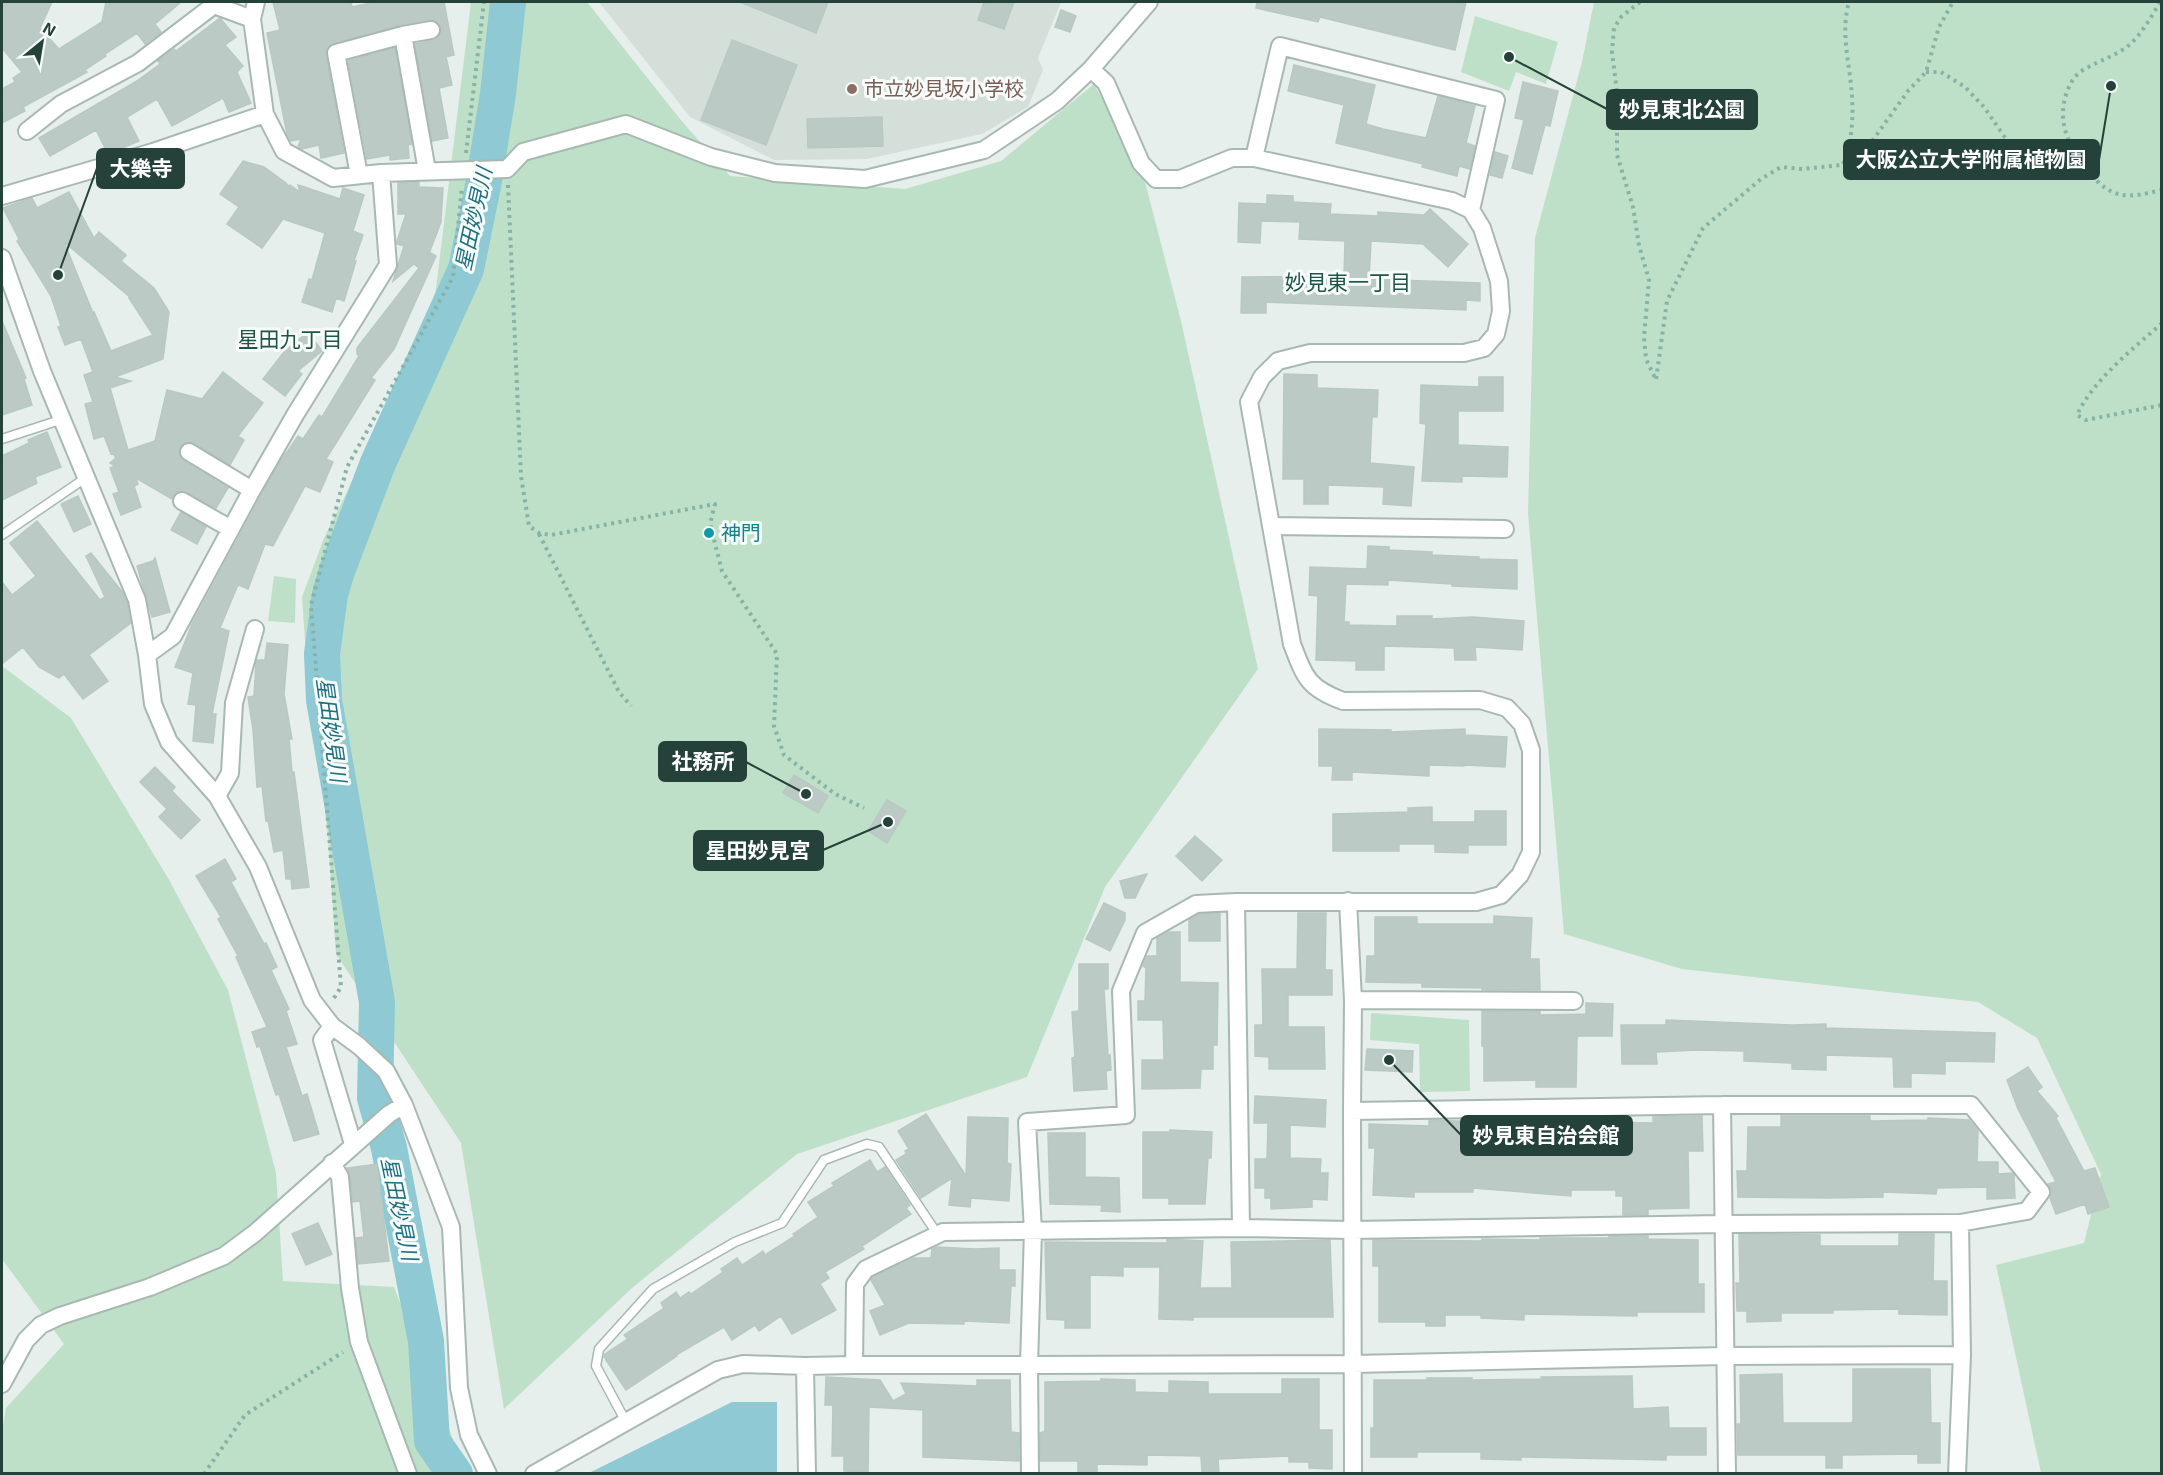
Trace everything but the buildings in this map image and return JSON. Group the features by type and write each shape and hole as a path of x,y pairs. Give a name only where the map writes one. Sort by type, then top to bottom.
{"street":[{"path":"256,2 252,19 265,114 284,151 333,178 381,173 507,169 523,152 626,124 711,157 775,173 865,179 984,150 1057,101 1091,69 1149,2"},
{"path":"27,131 61,104 138,63 214,4 252,19"},
{"path":"359,175 336,53 431,30"},
{"path":"403,35 427,171"},
{"path":"1254,158 1280,46 1496,100 1471,210"},
{"path":"1030,1473 1029,1365 1033,1231 1027,1122 1126,1115 1121,991 1145,933 1196,904 1348,901 1476,902 1501,895 1520,875 1531,852 1531,750 1522,724 1507,708 1480,700 1343,701 1323,694 1305,677 1292,644 1249,402 1262,377 1278,361 1310,353 1464,353 1484,348 1496,334 1501,311 1499,281 1482,228 1471,210 1452,201 1254,158 1232,158 1180,179 1156,179 1141,164 1106,82 1091,69"},
{"path":"2,196 153,152 265,114"},
{"path":"147,655 173,636 295,415 388,265 381,173"},
{"path":"2,258 6,288 63,419 137,600 153,704 169,742 217,796 258,867 312,1000 327,1020 386,1071 397,1110 451,1227 459,1388 469,1435 488,1473"},
{"path":"189,452 252,490"},
{"path":"182,501 231,529"},
{"path":"1272,526 1505,529"},
{"path":"217,796 230,773 234,703 255,629"},
{"path":"1348,901 1353,1000 1353,1473"},
{"path":"1236,902 1241,1228"},
{"path":"1353,1000 1574,1001"},
{"path":"327,1020 322,1040 353,1144"},
{"path":"854,1365 855,1284 866,1269 943,1232 1960,1223 2027,1211 2041,1192 1971,1105 1722,1105 1352,1111"},
{"path":"1722,1105 1727,1473"},
{"path":"2,1384 26,1340 41,1325 60,1316 150,1287 224,1256 255,1233 353,1144 397,1110"},
{"path":"332,1163 340,1177 350,1288 359,1342 408,1473"},
{"path":"1957,1473 1962,1355 1960,1223"},
{"path":"534,1473 718,1370 743,1364 805,1366 1353,1364 1725,1356 1962,1355"},
{"path":"805,1366 807,1473"}],"lane":[{"path":"2,439 63,419"},
{"path":"2,535 87,477"},
{"path":"626,1422 596,1366 599,1349 653,1289 735,1242 782,1223 824,1160 867,1144 879,1147 938,1234"}],"path":[{"path":"327,1020 341,987 311,605 347,466 453,277 484,2"},
{"path":"1640,2 1621,16 1614,28 1612,52 1617,92 1617,155 1633,207 1649,279 1644,338 1646,359 1656,380 1667,301 1703,228 1761,179 1781,167 1802,169 1842,165 1865,151 1908,91 1926,72 1939,27 1953,2"},
{"path":"1842,165 1849,148 1852,126 1852,87 1845,38 1845,16 1849,2"},
{"path":"2160,2 2151,18 2130,44 2111,57 2082,71 2070,82 2063,103 2062,125 2075,156 2095,180 2114,193 2131,197 2162,190"},
{"path":"1926,72 1941,72 1965,87 1984,107 2015,152 2030,164 2051,167 2075,156"},
{"path":"507,169 521,476 529,526 539,533 551,535 715,504 710,525 722,571 777,654 774,726 784,755 835,794 864,808"},
{"path":"2162,323 2116,364 2082,404 2077,415 2086,420 2162,405"},
{"path":"539,533 619,692 631,706"},
{"path":"204,1473 245,1415 359,1342"}],"shaded area":[{"name":"市立妙見坂小学校","path":"599,2 1061,2 1038,58 1043,70 1028,107 982,134 867,159 774,160 690,117"}],"green space":[{"path":"471,2 587,2 680,119 730,176 905,189 1001,161 1094,84 1143,174 1181,321 1258,669 1105,887 1027,1077 797,1154 632,1288 504,1409 461,1143 336,954 328,836 306,656 302,597 324,538 432,321"},
{"path":"1594,2 2161,2 2161,1473 2041,1473 1996,1265 2084,1243 2101,1174 2037,1038 1978,1002 1682,969 1564,934 1528,513 1535,238 1582,62"},
{"path":"1475,16 1558,42 1546,84 1516,72 1509,91 1461,72"},
{"path":"274,576 296,579 295,623 268,621"},
{"path":"2,666 71,718 168,878 228,990 276,1173 283,1281 394,1287 466,1473 2,1473 2,1430 6,1408 64,1344 2,1259"},
{"path":"1371,1013 1469,1020 1470,1091 1420,1092 1419,1044 1370,1040"}],"water":[{"path":"732,1402 777,1402 777,1473 589,1473"}],"waterway":[{"name":"星田妙見川","path":"455,1474 432,1441 426,1341 389,1148 375,1098 377,1002 324,700 322,654 330,594 337,571 378,463 466,269 498,94 508,2"}],"place":[{"name":"妙見東北公園","path":"1509,57"},
{"name":"大阪公立大学附属植物園","path":"2111,86"},
{"name":"市立妙見坂小学校","path":"852,89"},
{"name":"大樂寺","path":"58,275"},
{"name":"神門","path":"709,533"},
{"name":"社務所","path":"806,794"},
{"name":"星田妙見宮","path":"888,822"},
{"name":"妙見東自治会館","path":"1389,1060"}],"district":[{"name":"妙見東一丁目","path":"1348,283"},
{"name":"星田九丁目","path":"290,340"}]}
